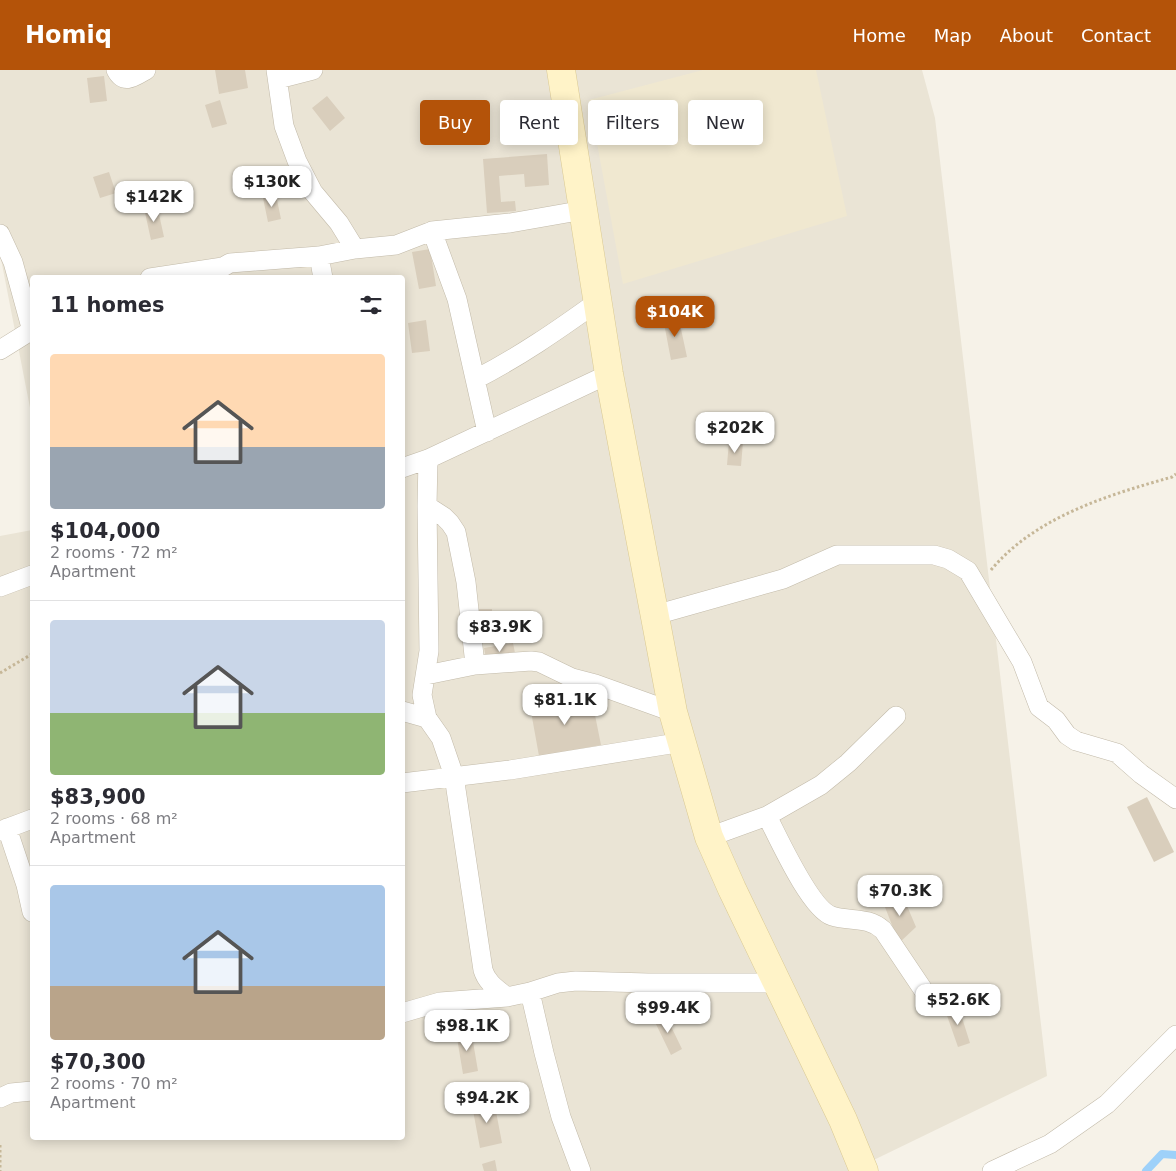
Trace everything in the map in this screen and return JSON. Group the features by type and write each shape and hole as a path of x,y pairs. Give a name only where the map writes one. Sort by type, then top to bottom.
{"street":[{"path":"116,70 125,79 146,70"},
{"path":"313,70 277,75 284,126 297,161 313,192 339,223 355,249"},
{"path":"561,70 609,374 673,712 709,837 843,1120 864,1171"},
{"path":"184,275 219,272 230,263 319,256 355,249 396,245 432,231 510,223 584,210"},
{"path":"432,231 457,299 487,432"},
{"path":"0,234 13,262 28,304 30,318"},
{"path":"319,256 322,275"},
{"path":"476,379 507,362 597,302"},
{"path":"0,350 30,332"},
{"path":"405,467 428,459 609,374"},
{"path":"428,459 429,652 422,695 427,718 441,738 454,776 483,970 490,983 507,997"},
{"path":"427,506 444,517 456,532 466,582 475,665"},
{"path":"655,615 783,579 838,555 934,555 948,559 968,571 1022,662 1039,707 1056,720 1067,735 1076,741 1116,753 1176,799"},
{"path":"0,587 30,576"},
{"path":"426,675 475,665 539,662 572,678 595,684 673,712"},
{"path":"405,712 427,718"},
{"path":"709,837 767,816 821,784 848,762 896,716"},
{"path":"405,783 510,770 683,742"},
{"path":"767,816 800,879 822,908 832,916 876,924 884,930 926,994"},
{"path":"30,819 4,829 26,885 30,903"},
{"path":"405,1011 440,1002 507,997 558,983 777,983"},
{"path":"530,992 561,1117 581,1171"},
{"path":"992,1171 1050,1144 1107,1104 1176,1035"},
{"path":"0,1098 11,1093 30,1091"}],"path":[{"path":"972,579 991,570 1010,548 1054,520 1105,497 1172,477 1176,474"},
{"path":"0,673 30,655"},
{"path":"0,1145 0,1171"}],"shaded area":[{"path":"0,70 922,70 935,118 1047,1076 851,1171 0,1171 0,536 30,530 30,1140 405,1140 405,275 30,275 30,408 0,254"},
{"path":"703,70 816,70 847,216 623,284 597,145 678,145 678,100 589,100"}],"building":[{"path":"215,70 245,70 248,88 219,94"},
{"path":"104,76 107,101 90,103 87,78"},
{"path":"327,96 345,118 330,131 312,108"},
{"path":"220,100 227,124 212,128 205,105"},
{"path":"547,154 549,185 525,187 524,174 499,176 501,202 515,201 516,211 487,213 483,159"},
{"path":"109,172 116,193 100,198 93,177"},
{"path":"276,195 281,219 268,222 263,198"},
{"path":"157,205 164,237 151,240 144,208"},
{"path":"430,249 436,286 419,289 412,252"},
{"path":"678,315 687,357 671,360 663,318"},
{"path":"426,320 430,351 412,353 408,323"},
{"path":"729,441 743,442 741,466 727,465"},
{"path":"476,609 492,609 492,643 476,643"},
{"path":"513,643 516,658 487,663 484,648"},
{"path":"591,695 601,745 539,756 530,706"},
{"path":"1147,797 1174,852 1154,862 1127,807"},
{"path":"902,894 916,927 899,943 883,902"},
{"path":"958,1005 970,1043 958,1047 945,1010"},
{"path":"664,1012 682,1049 671,1055 653,1018"},
{"path":"471,1030 478,1071 463,1074 456,1032"},
{"path":"494,1101 502,1143 480,1148 472,1105"},
{"path":"495,1160 497,1171 484,1171 482,1164"}],"waterway":[{"path":"1146,1171 1162,1154 1176,1155"}]}
